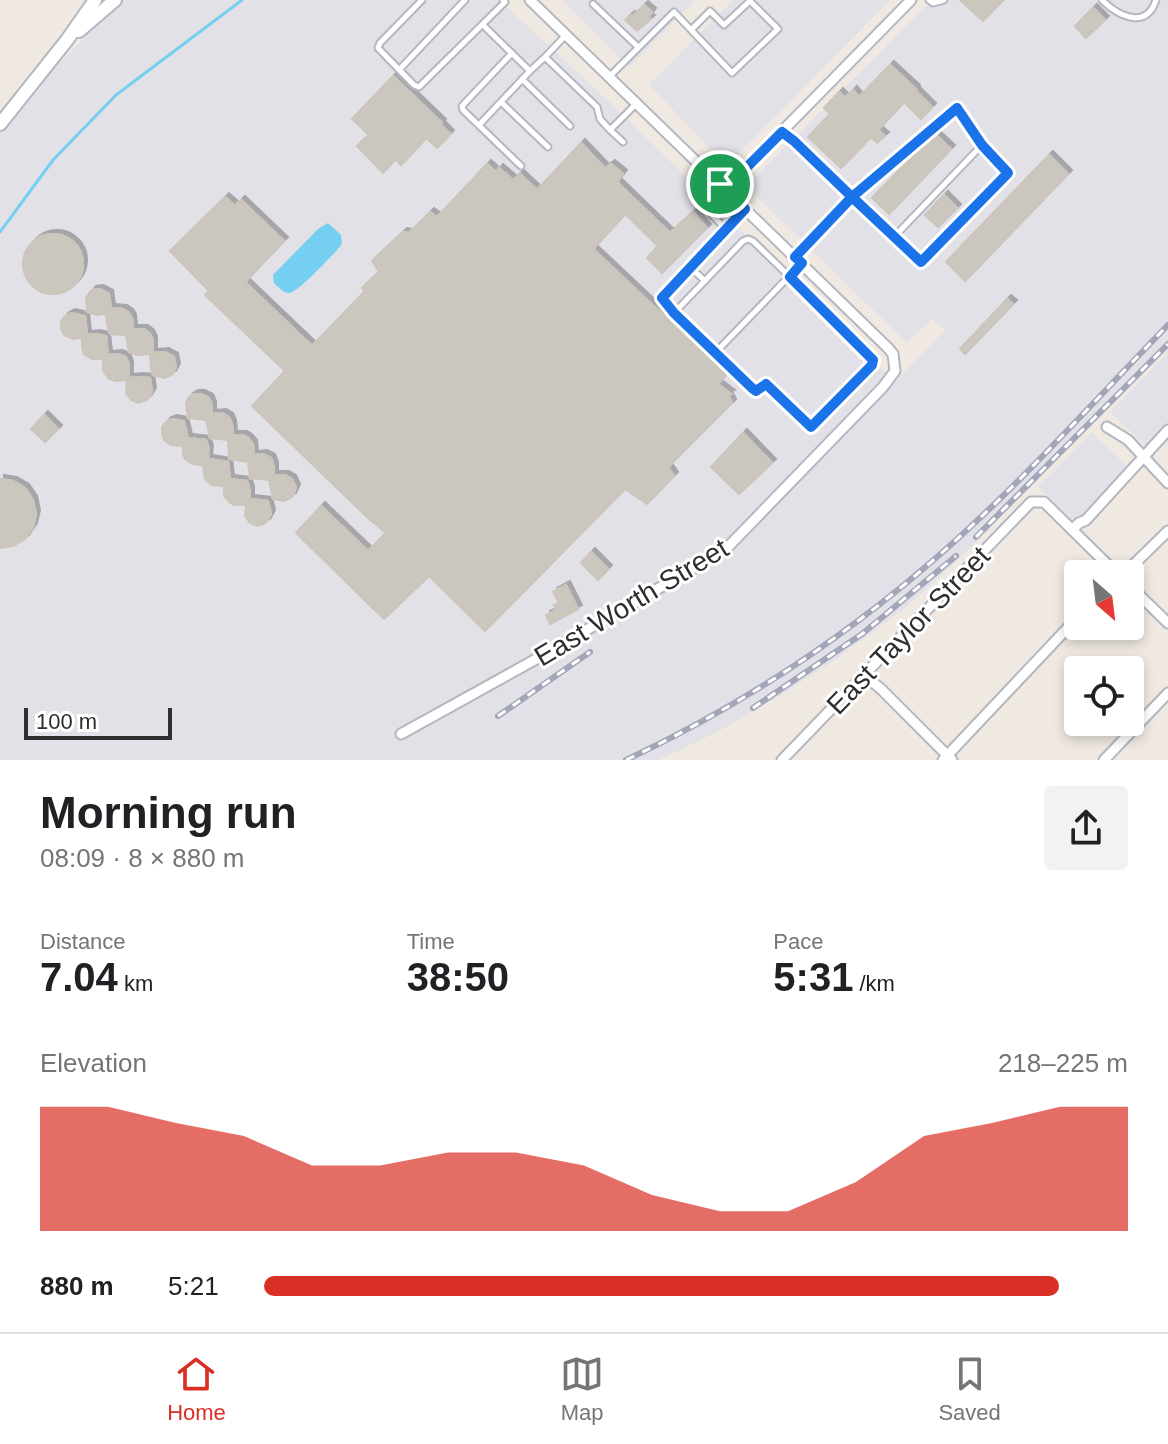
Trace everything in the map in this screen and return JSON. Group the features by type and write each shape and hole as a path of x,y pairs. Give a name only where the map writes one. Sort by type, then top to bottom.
{"main road":[{"path":"0,124 95,0"},
{"path":"67,40 115,0"}],"street":[{"path":"530,0 798,260"},
{"path":"720,184 742,172 911,0"},
{"name":"East Worth Street","path":"401,734 725,550 883,387 895,371 893,354 798,260"},
{"path":"1107,427 1128,440 1168,483"},
{"path":"1103,560 1072,530 1086,520 1168,430"},
{"name":"East Taylor Street","path":"782,760 1031,502 1044,502 1072,530"},
{"path":"1138,560 1168,531"},
{"path":"1144,600 1168,623"},
{"path":"864,675 948,758 1064,632"},
{"path":"1104,760 1168,693"}],"lane":[{"path":"422,0 378,48 419,87 504,1"},
{"path":"399,70 465,0"},
{"path":"929,0 933,3 944,0"},
{"path":"1102,0 1114,12 1128,18 1142,16 1154,6 1156,0"},
{"path":"609,78 674,12 691,30 732,73 778,29 750,1 724,25 710,11 691,30"},
{"path":"593,4 638,47"},
{"path":"483,25 530,71"},
{"path":"479,125 566,35"},
{"path":"512,53 464,103 463,110 521,166"},
{"path":"545,57 597,107 600,119 623,142"},
{"path":"522,79 570,126"},
{"path":"501,102 548,147"},
{"path":"610,130 636,104"},
{"path":"715,353 790,277 798,260 852,197 957,108 982,145 1008,173 921,262 852,197 794,141 782,132"},
{"path":"894,237 982,145"},
{"path":"702,205 726,229"},
{"path":"674,313 748,239 873,360 872,365 811,427 766,384 756,391 752,388 674,313 662,298 745,209"},
{"path":"690,267 705,281"}],"shaded area":[{"path":"120,0 499,0 617,109 895,382 945,330 932,319 907,343 751,191 751,181 932,0 1168,0 1168,349 966,552 907,606 842,655 781,695 719,731 659,760 0,760 0,125"},
{"path":"561,0 695,0 629,67"},
{"path":"733,0 890,0 727,166 649,85"},
{"path":"1168,353 1168,425 1147,447 1110,412"},
{"path":"1092,432 1128,467 1075,523 1038,487"}],"water":[{"path":"328,223 341,235 342,244 301,286 290,293 284,291 274,283 273,275 318,229"}],"building":[{"path":"960,0 1003,0 983,21"},
{"path":"644,5 652,12 648,18 651,19 637,31 625,20"},
{"path":"1093,8 1105,20 1086,38 1075,26"},
{"path":"890,65 932,107 921,119 904,102 878,130 885,136 877,143 871,137 841,168 808,137 830,114 824,108 839,92 845,98 853,90 859,97"},
{"path":"393,76 450,134 437,148 426,138 401,165 395,159 383,173 357,146 369,135 352,119"},
{"path":"935,134 951,149 889,214 872,198"},
{"path":"581,143 605,168 611,164 623,174 617,182 670,233 693,212 707,228 662,273 647,258 658,246 625,214 593,249 726,374 718,384 731,394 728,395 732,403 668,467 674,476 647,504 625,489 485,631 429,576 384,619 296,533 321,506 368,551 386,533 252,406 285,371 205,295 209,291 170,251 225,197 235,206 241,200 284,241 245,282 312,346 379,272 372,261 403,232 409,233 430,212 437,217 487,164 496,172 499,168 513,180 520,174 537,190"},
{"path":"1049,155 1068,174 965,281 946,262"},
{"path":"944,195 957,208 938,227 925,215"},
{"path":"53,234 64,236 74,243 81,253 81,275 74,285 64,292 53,294 42,292 32,285 25,275 23,264 25,253 32,243 42,236"},
{"path":"99,289 109,294 111,308 129,313 133,329 144,329 150,334 153,353 165,352 174,357 176,367 172,375 164,378 153,375 150,354 129,352 126,335 110,334 106,314 87,312 86,297 92,290"},
{"path":"1007,299 1013,304 965,354 960,349"},
{"path":"71,313 85,316 87,335 106,336 108,355 126,357 129,378 150,378 152,392 147,400 138,403 131,400 126,393 127,380 109,379 103,371 103,359 92,359 84,354 82,338 73,339 64,335 61,322"},
{"path":"194,394 209,398 212,414 222,413 229,417 233,435 248,438 253,444 254,455 263,454 271,458 274,475 292,479 296,488 292,497 284,501 273,499 269,480 250,478 248,462 229,459 228,440 210,438 206,420 188,418 186,403"},
{"path":"44,415 58,429 45,442 31,429"},
{"path":"173,419 184,421 188,438 206,440 208,459 228,462 230,479 247,481 250,499 268,501 271,514 266,523 258,526 250,523 245,516 246,505 229,502 224,496 224,486 212,485 205,479 203,465 186,460 183,446 171,445 164,440 162,427"},
{"path":"743,433 772,463 739,494 711,467"},
{"path":"0,479 13,481 25,488 33,500 36,514 33,527 25,539 13,546 0,548"},
{"path":"591,552 608,569 598,580 581,563"},
{"path":"566,585 578,609 550,624 546,615 557,610 554,605 559,603 553,592"}],"waterway":[{"path":"0,232 53,160 116,95 242,0"}],"railway":[{"path":"626,760 753,692 833,639 909,581 1003,496 1168,325"},
{"path":"976,537 1168,344"},
{"path":"753,708 862,634 956,556"},
{"path":"498,716 590,652"}],"route":[{"path":"720,184 742,172 782,132 852,197 957,108 982,145 1008,173 921,262 852,197 795,257 802,263 790,277 873,360 872,365 811,427 766,384 756,391 752,388 662,298 745,209 720,184"}]}
